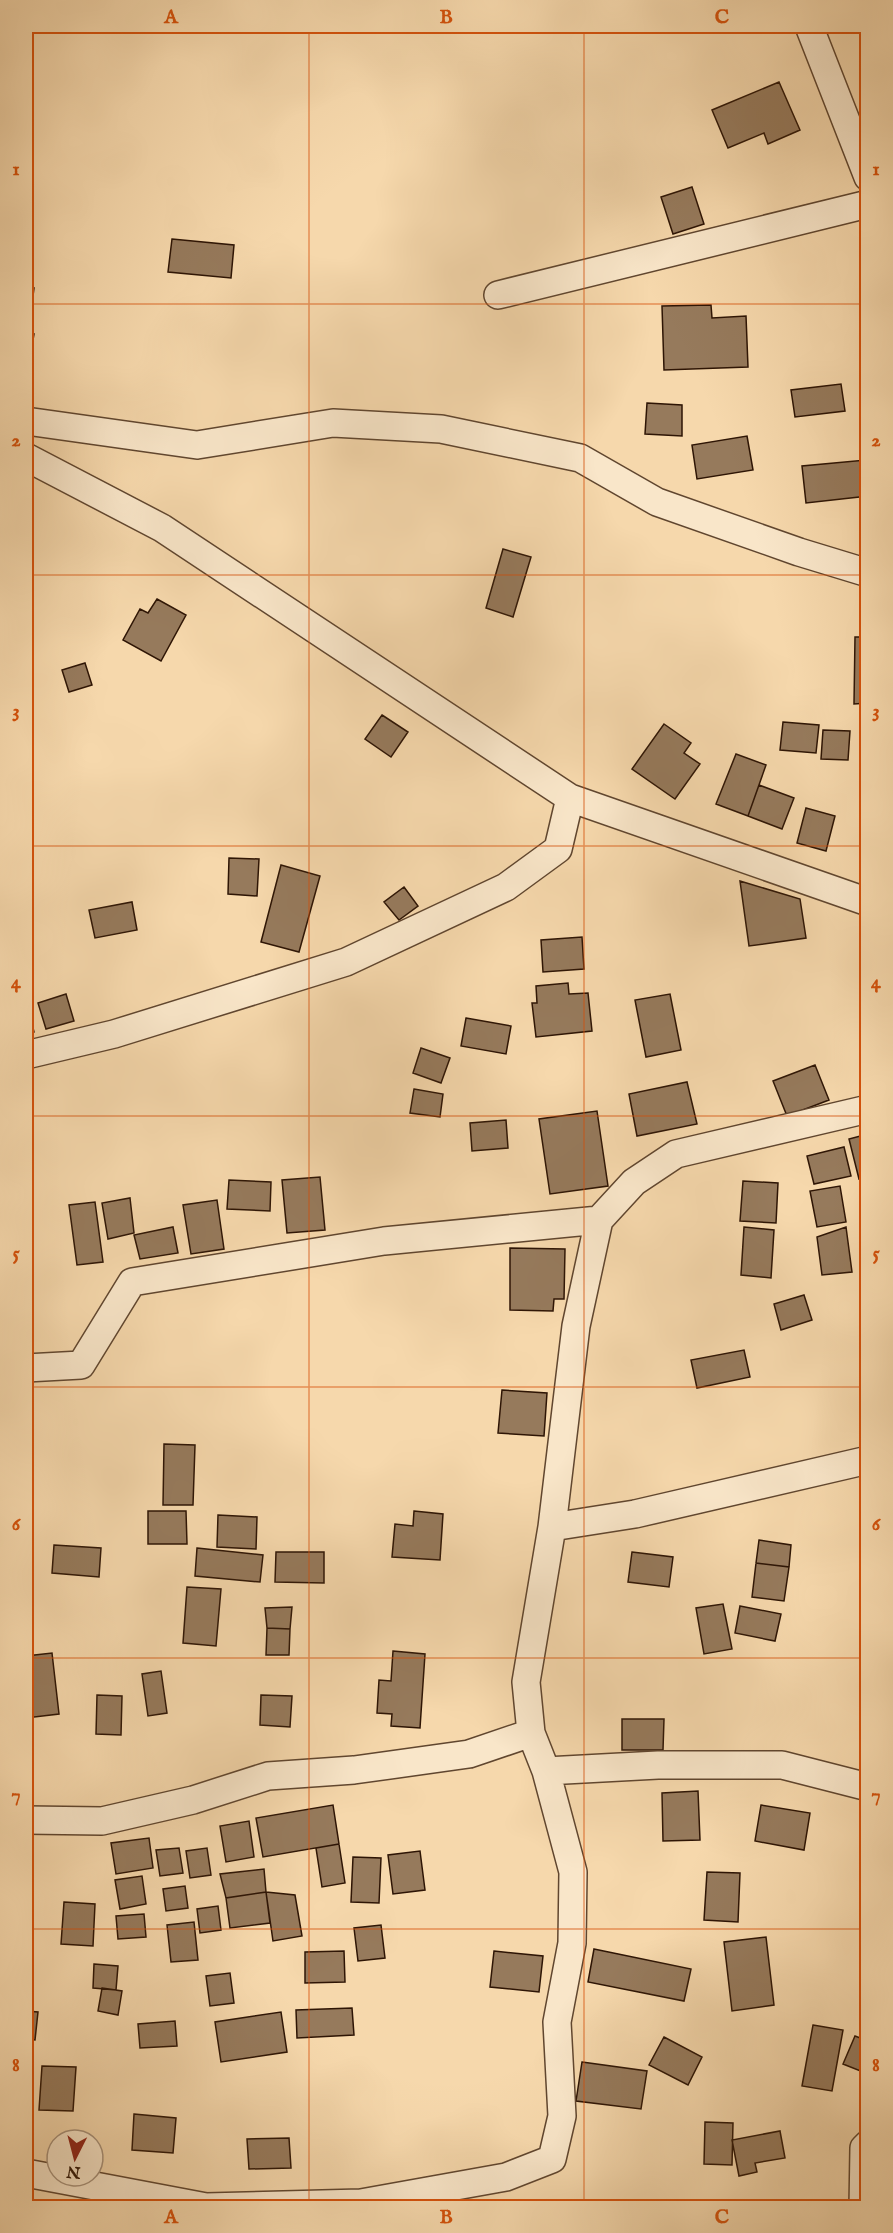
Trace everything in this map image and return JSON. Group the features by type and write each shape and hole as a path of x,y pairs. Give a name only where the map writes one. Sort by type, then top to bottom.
{"street":[{"path":"809,26 867,177"},
{"path":"498,295 867,204"},
{"path":"26,421 197,445 333,423 441,429 580,458 657,502 799,552 867,573"},
{"path":"26,457 162,528 570,798 867,902"},
{"path":"26,1055 114,1034 346,962 506,887 558,849 570,798"},
{"path":"26,2173 206,2207 230,2207 361,2203 506,2177 552,2159 562,2116 557,2022 572,1944 573,1872 546,1772 531,1732 526,1682 552,1527 576,1326 599,1220 634,1182 676,1154 867,1109"},
{"path":"26,1368 81,1365 132,1282 384,1241 599,1220"},
{"path":"552,1527 635,1514 867,1460"},
{"path":"26,1820 102,1821 193,1800 268,1776 354,1770 469,1754 531,1732"},
{"path":"546,1772 658,1765 782,1765 867,1787"},
{"path":"863,2208 864,2148 867,2144"}],"building":[{"path":"779,82 800,130 768,144 764,133 728,148 712,110"},
{"path":"692,187 704,224 673,234 661,197"},
{"path":"172,239 234,245 231,278 168,272"},
{"path":"26,287 34,288 30,320 26,319"},
{"path":"711,305 712,318 746,316 748,367 664,370 662,306"},
{"path":"26,333 34,334 26,381"},
{"path":"841,384 845,411 795,417 791,390"},
{"path":"647,403 682,405 682,436 645,434"},
{"path":"747,436 753,470 697,479 692,445"},
{"path":"866,460 868,496 806,503 802,466"},
{"path":"503,549 531,557 513,617 486,608"},
{"path":"157,599 186,615 161,661 123,640 140,609 148,613"},
{"path":"855,637 868,637 868,703 854,704"},
{"path":"85,663 92,685 69,692 62,670"},
{"path":"382,715 408,732 391,757 365,739"},
{"path":"783,722 819,725 816,753 780,750"},
{"path":"664,724 691,743 684,753 700,764 675,799 632,769"},
{"path":"823,730 850,731 848,760 821,759"},
{"path":"736,754 766,765 748,816 716,804"},
{"path":"759,785 794,798 782,829 748,816"},
{"path":"806,808 835,816 826,851 797,843"},
{"path":"229,858 259,859 257,896 228,894"},
{"path":"281,865 320,876 299,952 261,942"},
{"path":"740,881 800,899 806,938 749,946"},
{"path":"404,887 418,906 399,920 384,902"},
{"path":"132,902 137,930 95,938 89,910"},
{"path":"582,937 584,969 543,972 541,940"},
{"path":"568,983 569,994 588,993 592,1031 536,1037 532,1003 537,1003 536,986"},
{"path":"66,994 74,1021 46,1029 38,1003"},
{"path":"670,994 681,1050 646,1057 635,1000"},
{"path":"26,1000 34,1032 26,1034"},
{"path":"466,1018 511,1026 506,1054 461,1046"},
{"path":"421,1048 450,1058 441,1083 413,1073"},
{"path":"815,1065 829,1100 787,1116 773,1081"},
{"path":"687,1082 697,1124 637,1136 629,1094"},
{"path":"414,1089 443,1094 440,1117 410,1113"},
{"path":"597,1111 608,1186 550,1194 539,1119"},
{"path":"506,1120 508,1148 472,1151 470,1123"},
{"path":"868,1134 868,1177 859,1179 849,1139"},
{"path":"844,1147 851,1176 814,1184 807,1156"},
{"path":"320,1177 325,1230 287,1233 282,1180"},
{"path":"229,1180 271,1182 270,1211 227,1209"},
{"path":"743,1181 778,1183 776,1223 740,1221"},
{"path":"840,1186 846,1222 817,1227 810,1191"},
{"path":"130,1198 134,1233 108,1239 102,1203"},
{"path":"217,1200 224,1249 191,1254 183,1205"},
{"path":"95,1202 103,1262 77,1265 69,1205"},
{"path":"173,1227 178,1253 140,1259 134,1235"},
{"path":"744,1227 774,1230 771,1278 741,1275"},
{"path":"846,1227 852,1272 822,1275 817,1237"},
{"path":"510,1248 565,1249 564,1299 554,1299 553,1311 510,1310"},
{"path":"868,1261 868,1283 860,1264"},
{"path":"804,1295 812,1320 781,1330 774,1304"},
{"path":"744,1350 750,1377 697,1388 691,1360"},
{"path":"502,1390 547,1393 544,1436 498,1433"},
{"path":"164,1444 195,1445 193,1505 163,1505"},
{"path":"148,1511 186,1511 187,1544 148,1544"},
{"path":"414,1511 443,1514 440,1560 392,1557 395,1524 413,1526"},
{"path":"218,1515 257,1517 256,1549 217,1547"},
{"path":"759,1540 791,1545 789,1567 756,1563"},
{"path":"54,1545 101,1548 99,1577 52,1573"},
{"path":"197,1548 263,1555 260,1582 195,1576"},
{"path":"276,1552 324,1552 324,1583 275,1582"},
{"path":"632,1552 673,1557 669,1587 628,1582"},
{"path":"756,1563 789,1567 784,1601 752,1597"},
{"path":"187,1587 221,1589 216,1646 183,1643"},
{"path":"723,1604 732,1649 704,1654 696,1608"},
{"path":"740,1606 781,1614 775,1641 735,1633"},
{"path":"292,1607 290,1629 267,1628 265,1608"},
{"path":"267,1628 290,1629 289,1655 266,1655"},
{"path":"393,1651 425,1654 420,1728 391,1726 392,1714 377,1713 379,1680 391,1681"},
{"path":"52,1653 59,1714 26,1718 26,1656"},
{"path":"161,1671 167,1713 148,1716 142,1674"},
{"path":"97,1695 122,1696 121,1735 96,1734"},
{"path":"261,1695 292,1696 290,1727 260,1725"},
{"path":"622,1719 664,1719 663,1750 622,1750"},
{"path":"698,1791 700,1840 663,1841 662,1793"},
{"path":"333,1805 339,1844 263,1857 256,1818"},
{"path":"761,1805 810,1813 804,1850 755,1841"},
{"path":"249,1821 254,1857 226,1862 220,1826"},
{"path":"149,1838 153,1868 116,1874 111,1843"},
{"path":"339,1844 345,1883 322,1887 316,1848"},
{"path":"179,1848 183,1873 160,1876 156,1850"},
{"path":"207,1848 211,1875 190,1878 186,1851"},
{"path":"420,1851 425,1890 393,1894 388,1855"},
{"path":"353,1857 381,1858 379,1903 351,1902"},
{"path":"264,1869 266,1892 226,1898 220,1874"},
{"path":"707,1872 740,1873 738,1922 704,1920"},
{"path":"142,1876 146,1904 120,1909 115,1880"},
{"path":"185,1886 188,1908 166,1911 163,1889"},
{"path":"266,1892 270,1923 230,1928 226,1898"},
{"path":"266,1892 295,1895 302,1936 273,1941"},
{"path":"64,1902 95,1904 93,1946 61,1944"},
{"path":"218,1906 221,1930 200,1933 197,1909"},
{"path":"144,1914 146,1937 118,1939 116,1916"},
{"path":"194,1922 198,1960 171,1962 167,1925"},
{"path":"381,1925 385,1958 358,1961 354,1928"},
{"path":"766,1937 774,2005 732,2011 724,1942"},
{"path":"594,1949 691,1969 684,2001 588,1982"},
{"path":"344,1951 345,1982 305,1983 305,1952"},
{"path":"494,1951 543,1956 539,1992 490,1987"},
{"path":"94,1964 118,1966 116,1990 93,1988"},
{"path":"230,1973 234,2003 210,2006 206,1976"},
{"path":"102,1988 122,1991 118,2015 98,2011"},
{"path":"352,2008 354,2035 297,2038 296,2010"},
{"path":"26,2011 38,2012 35,2040 26,2039"},
{"path":"281,2012 287,2052 221,2062 215,2022"},
{"path":"175,2021 177,2046 140,2048 138,2024"},
{"path":"813,2025 843,2030 832,2091 802,2086"},
{"path":"855,2036 868,2041 868,2074 843,2064"},
{"path":"664,2037 702,2057 688,2085 649,2065"},
{"path":"582,2062 647,2071 641,2109 576,2101"},
{"path":"42,2066 76,2067 73,2111 39,2110"},
{"path":"134,2114 176,2118 173,2153 132,2150"},
{"path":"705,2122 733,2123 732,2165 704,2164"},
{"path":"780,2131 785,2158 755,2163 757,2172 739,2176 732,2140"},
{"path":"289,2138 291,2168 249,2169 247,2139"}]}
